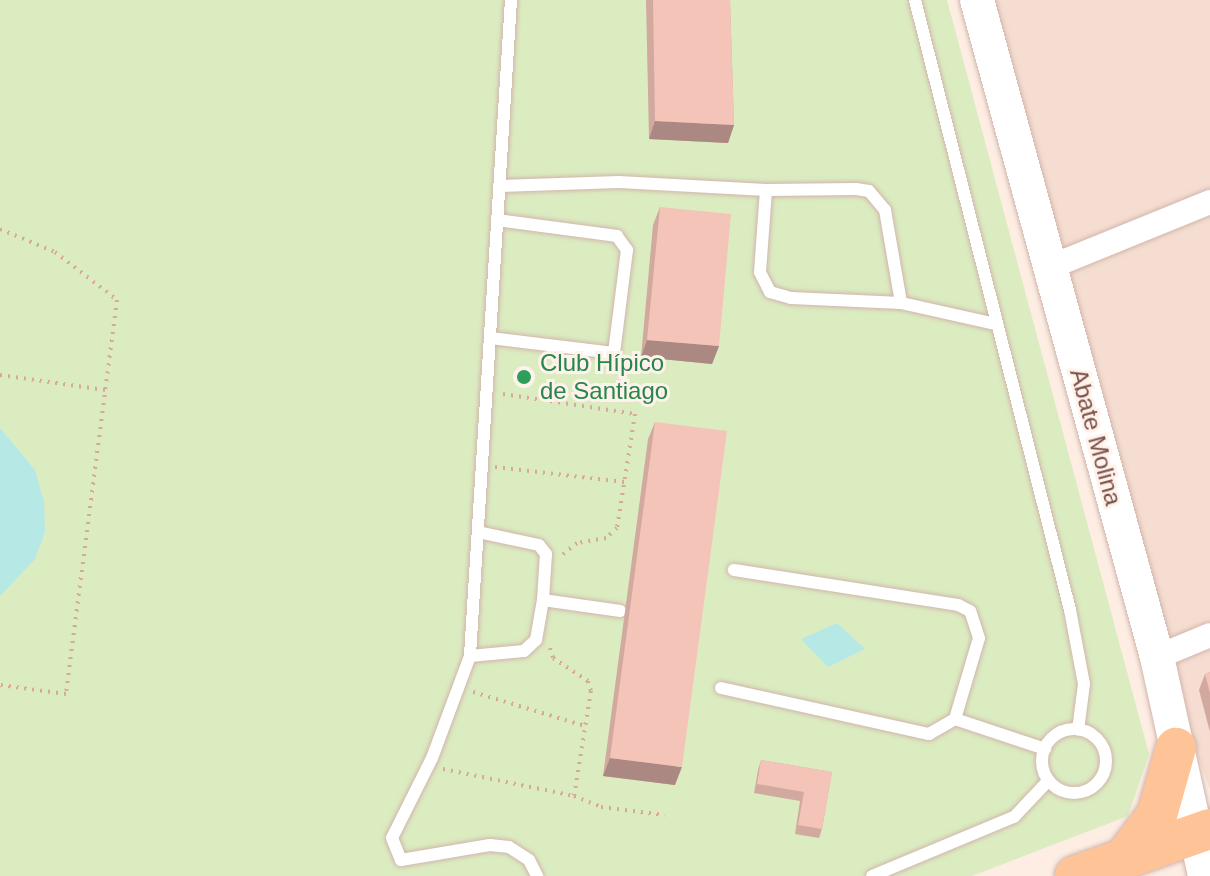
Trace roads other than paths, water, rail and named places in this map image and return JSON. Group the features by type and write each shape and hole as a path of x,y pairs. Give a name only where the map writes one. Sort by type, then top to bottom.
{"main road":[{"name":"Abate Molina","path":"977,0 1157,657 1176,748 1202,830 1205,876"},
{"path":"1125,857 1157,815 1176,748"},
{"path":"1075,876 1202,830"}],"street":[{"path":"1050,267 1210,202"},
{"path":"1157,657 1210,635"}],"lane":[{"path":"511,0 470,656 444,731 392,838 395,854 401,860 490,845 509,847 529,860 537,876"},
{"path":"915,0 1070,610 1084,684 1078,730"},
{"path":"500,186 619,182 766,190 856,189 879,199 901,303"},
{"path":"766,190 760,272 770,292 813,300 901,303 996,324"},
{"path":"490,338 614,353 627,250 617,236 497,220"},
{"path":"470,656 524,651 536,640 546,554 527,539 478,532"},
{"path":"721,688 929,734 955,719 979,638 970,611 958,605 734,570"},
{"path":"543,600 620,611"},
{"path":"955,719 1045,749"},
{"path":"1078,730 1099,742 1105,753 1101,777 1093,787 1070,793 1048,781 1043,770 1045,749 1054,736 1078,730"},
{"path":"872,876 1014,817 1048,781"}],"water":[{"path":"0,428 35,470 44,502 45,532 35,559 0,596"},
{"path":"837,623 865,649 828,667 801,639"}],"place":[{"name":"Club Hípico de Santiago","path":"524,377"}]}
